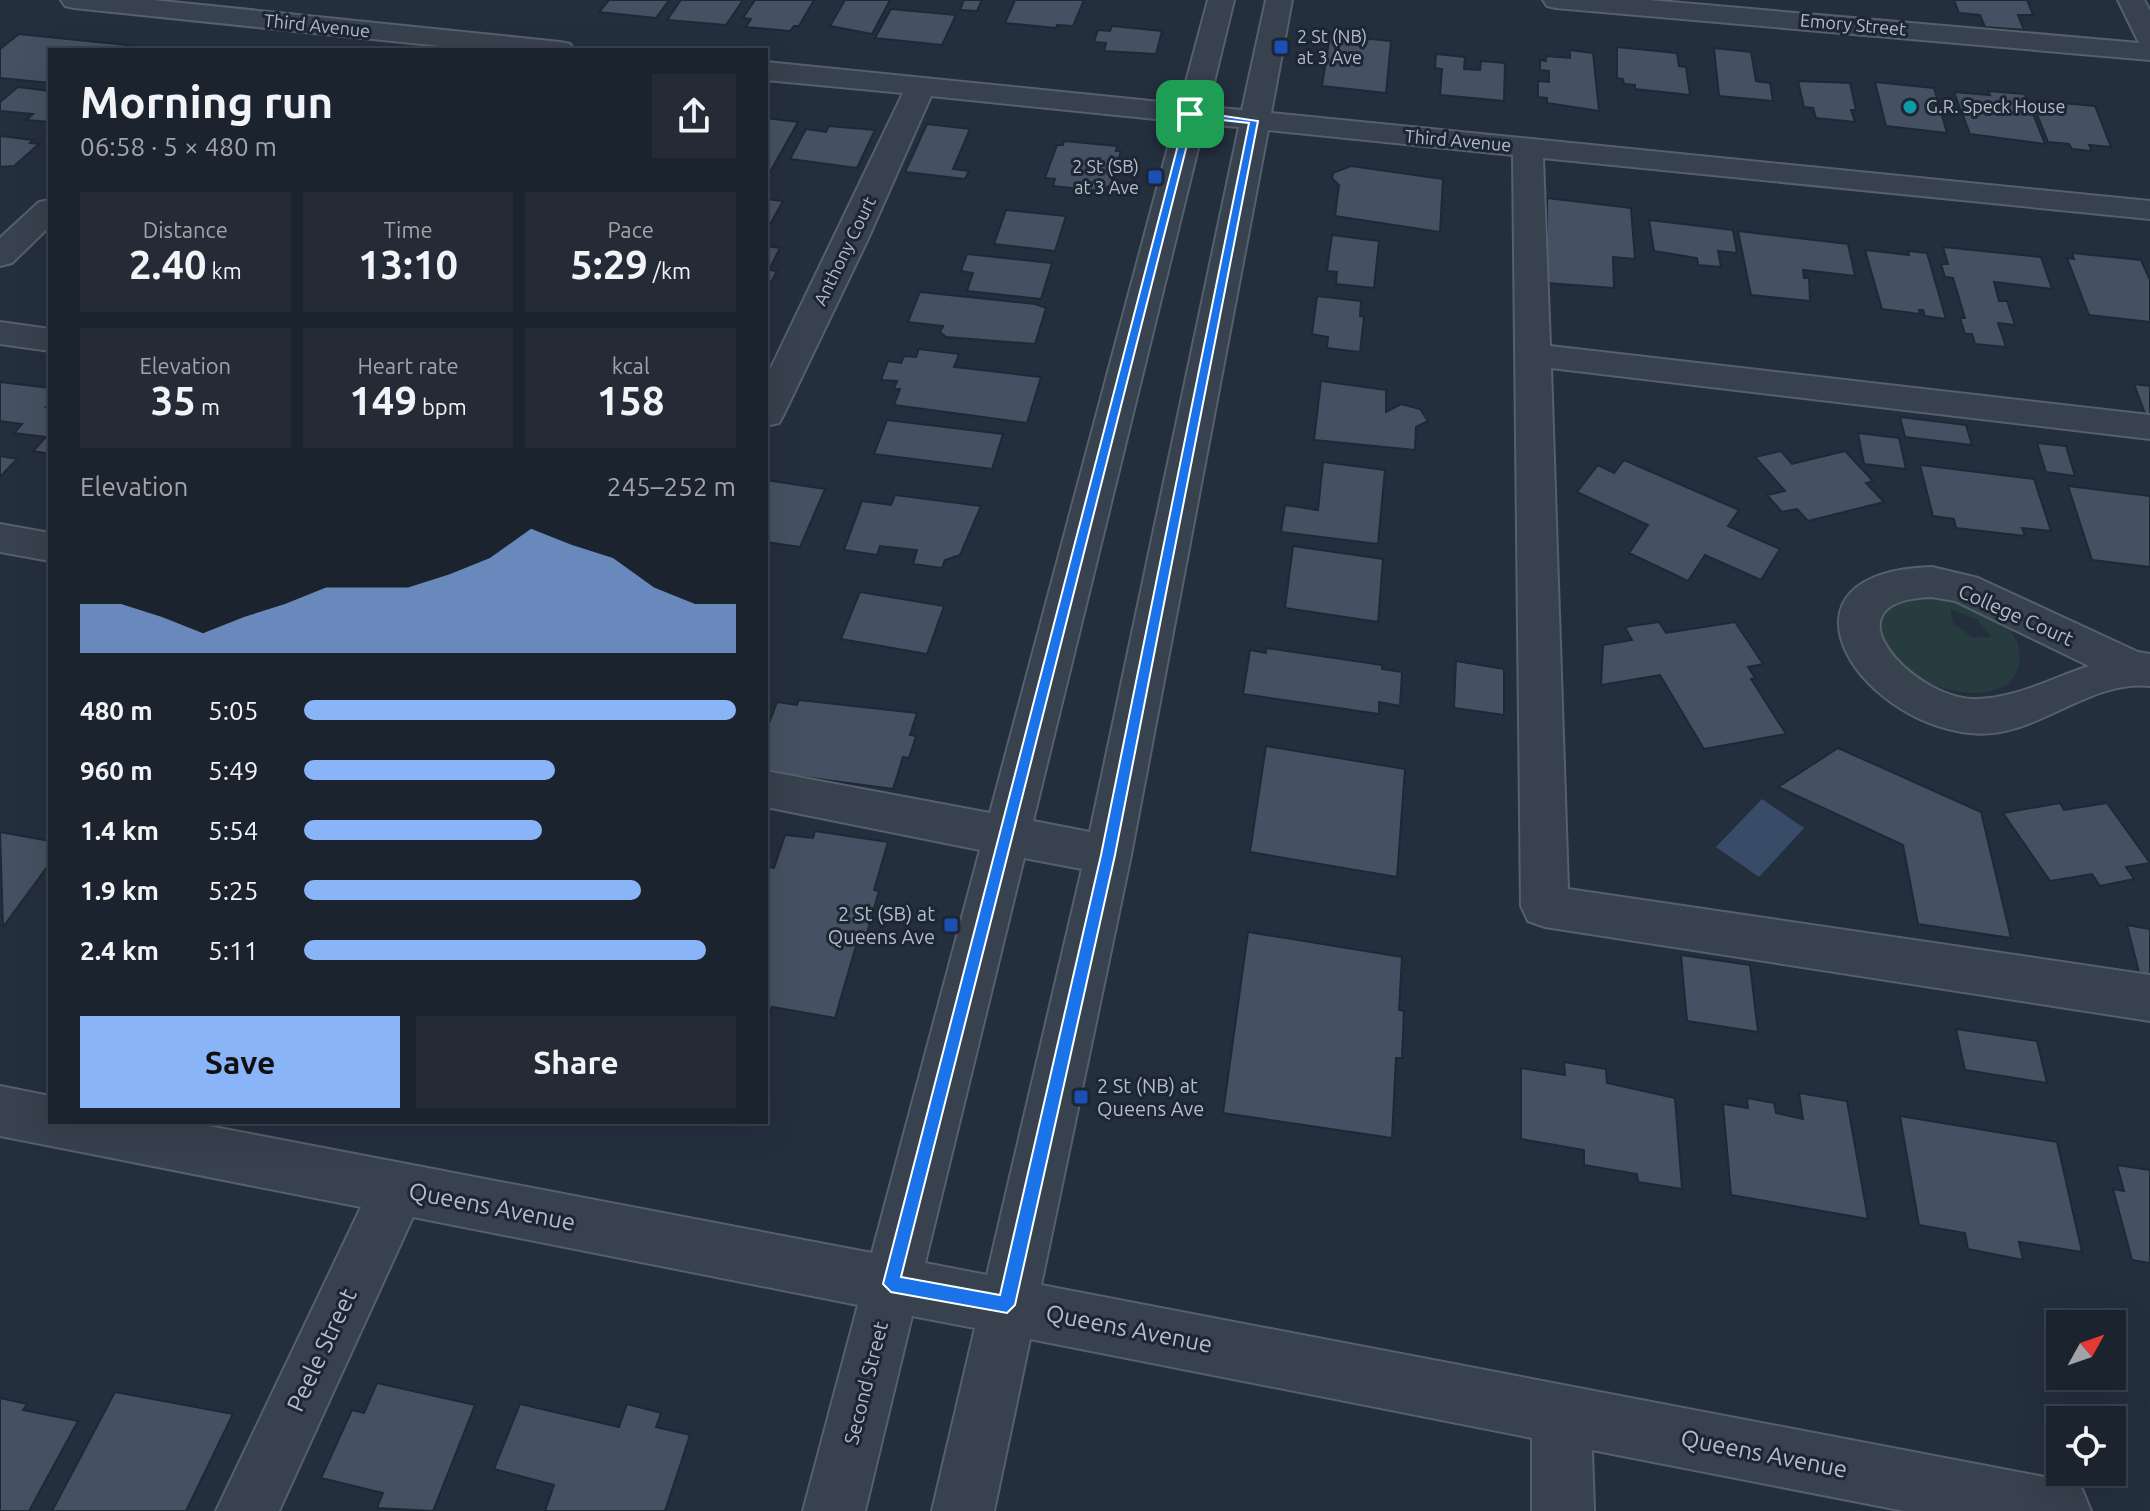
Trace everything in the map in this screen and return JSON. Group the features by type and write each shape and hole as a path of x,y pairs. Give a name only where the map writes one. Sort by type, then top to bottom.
{"street":[{"name":"Third Avenue","path":"74,0 540,48"},
{"path":"226,43 273,0"},
{"name":"Second Street","path":"834,1511 1221,0"},
{"path":"963,1511 1108,855 1279,0"},
{"name":"Emory Street","path":"1556,0 2150,52"},
{"path":"1868,0 1877,27"},
{"path":"2131,0 2150,38"},
{"name":"Third Avenue","path":"768,71 2150,210"},
{"name":"Anthony Court","path":"768,410 852,239 921,86"},
{"path":"1528,147 1545,906 2150,998"},
{"path":"0,256 33,221"},
{"path":"0,333 48,340"},
{"path":"1533,355 2150,427"},
{"path":"0,538 48,547"},
{"name":"College Court","path":"1932,582 1964,588 2141,669 2035,701 2008,715 1969,716 1929,704 1900,689 1872,662 1859,635 1860,613 1872,596 1900,583 1932,582"},
{"path":"768,789 1108,855"},
{"name":"Queens Avenue","path":"0,1111 48,1120"},
{"name":"Queens Avenue","path":"68,1124 2060,1511"},
{"name":"Peele Street","path":"247,1511 398,1189"},
{"path":"1562,1414 1563,1511"}],"green space":[{"path":"1923,591 1972,604 2002,620 2019,647 2020,661 2016,674 2007,684 1993,691 1973,693 1943,688 1911,674 1887,652 1880,639 1878,623 1884,606 1900,596","holes":["1950,609 1976,619 1992,637 1973,638 1953,623"]}],"water":[{"path":"1762,799 1804,828 1759,877 1716,847"}],"building":[{"path":"609,0 669,0 656,18 599,12"},
{"path":"681,0 743,0 726,25 667,20"},
{"path":"755,0 814,0 799,26 794,26 790,31 746,27 751,19 743,18"},
{"path":"845,0 890,0 872,34 830,26"},
{"path":"964,0 982,0 977,11 960,10"},
{"path":"1015,0 1084,0 1073,26 1057,25 1056,28 1005,23"},
{"path":"1954,0 2027,0 2033,15 2018,15 2024,30 1985,27 1980,15 1959,13"},
{"path":"891,9 956,15 942,45 875,38"},
{"path":"1112,26 1162,31 1156,54 1104,51 1106,43 1094,42 1098,30 1110,31"},
{"path":"19,34 136,46 48,48 48,83 0,78 0,49"},
{"path":"1330,35 1391,41 1386,93 1322,86"},
{"path":"1617,47 1677,53 1679,66 1686,67 1690,95 1635,89 1635,85 1624,84 1623,79 1617,78"},
{"path":"1714,48 1751,52 1756,81 1770,83 1773,101 1719,96"},
{"path":"1570,50 1593,53 1599,111 1547,103 1547,98 1538,97 1538,81 1549,82 1549,71 1540,70 1540,60 1546,61 1546,56 1570,58"},
{"path":"1436,54 1465,57 1464,69 1480,70 1481,61 1505,63 1504,101 1440,95 1442,69 1435,68"},
{"path":"1798,81 1850,83 1856,110 1851,110 1855,122 1816,118 1813,108 1804,107"},
{"name":"G.R. Speck House","path":"1875,82 1934,88 1947,133 1886,126"},
{"path":"18,87 48,91 48,122 26,120 33,114 0,111 0,102"},
{"path":"1988,91 2025,94 2045,144 1970,134 1954,92 1990,95"},
{"path":"2038,101 2095,106 2111,147 2089,145 2092,151 2048,142 2033,104 2040,105"},
{"path":"768,118 798,122 770,172"},
{"path":"927,124 970,129 953,169 969,171 965,179 905,172"},
{"path":"829,126 875,130 857,168 790,159 806,129 826,132"},
{"path":"0,136 33,140 30,143 39,144 14,166 0,167"},
{"path":"1064,141 1117,146 1116,151 1121,151 1111,185 1099,191 1053,186 1055,179 1045,178 1057,145 1063,145"},
{"path":"1351,166 1443,179 1440,232 1335,216 1339,185 1332,178 1333,173"},
{"path":"1547,198 1631,208 1635,259 1613,257 1614,288 1547,283"},
{"path":"768,199 783,201 768,228"},
{"path":"1006,210 1066,216 1055,251 994,244"},
{"path":"1649,220 1733,230 1737,253 1718,251 1721,267 1698,265 1697,258 1654,251"},
{"path":"1738,231 1848,244 1855,276 1803,270 1804,278 1809,278 1810,301 1751,295"},
{"path":"1332,235 1379,241 1374,288 1336,284 1337,272 1327,271"},
{"path":"768,246 780,248 769,270 777,271 768,287"},
{"path":"1943,247 2041,257 2052,289 1994,282 1999,301 2007,301 2015,325 1998,323 2006,347 1975,344 1972,334 1965,334 1960,318 1965,318 1953,278 1945,277 1941,264 1948,264"},
{"path":"1865,250 1909,255 1908,251 1927,253 1946,319 1925,316 1923,310 1919,310 1920,314 1882,309"},
{"path":"2072,253 2141,260 2150,280 2150,322 2089,315 2067,258 2074,259"},
{"path":"967,254 1052,263 1041,299 967,291 973,273 961,271"},
{"path":"920,292 1035,304 1046,308 1035,344 946,337 940,332 943,326 908,322"},
{"path":"1317,296 1361,301 1360,316 1364,317 1360,352 1327,348 1328,337 1312,334"},
{"path":"919,349 959,354 954,367 1041,377 1027,423 894,405 900,389 894,389 897,381 881,380 888,361 901,363 904,356 916,357"},
{"path":"1321,381 1386,390 1386,412 1401,404 1420,409 1428,421 1416,427 1415,450 1314,440"},
{"path":"0,382 48,388 48,454 33,451 46,437 14,433 22,424 0,421"},
{"path":"2134,384 2150,386 2150,419 2147,419"},
{"path":"1900,417 1966,425 1972,445 1905,437"},
{"path":"887,420 1003,434 992,469 874,454"},
{"path":"1858,433 1899,438 1906,469 1864,464"},
{"path":"2037,443 2066,446 2075,476 2046,472"},
{"path":"1781,451 1792,464 1845,451 1873,481 1866,483 1884,502 1808,521 1797,509 1782,512 1767,495 1785,491 1755,457"},
{"path":"0,456 17,459 0,477"},
{"path":"1624,460 1739,510 1728,526 1780,549 1761,580 1705,555 1688,581 1629,553 1648,525 1577,492 1598,465 1614,473"},
{"path":"1323,462 1385,470 1378,544 1281,532 1285,505 1318,510"},
{"path":"1920,465 2034,479 2051,531 2022,528 2025,536 1956,528 1954,519 1933,516"},
{"path":"768,480 825,489 800,547 768,542"},
{"path":"2068,486 2150,496 2150,567 2092,560"},
{"path":"895,495 981,506 960,555 945,560 942,568 913,564 917,550 880,546 877,555 844,550 862,501 891,505"},
{"path":"1293,546 1383,559 1378,622 1285,608"},
{"path":"860,592 944,606 927,654 841,639"},
{"path":"1659,622 1666,633 1735,622 1763,664 1748,667 1755,678 1751,679 1786,734 1704,749 1660,675 1601,685 1603,645 1632,640 1625,627"},
{"path":"1266,648 1382,665 1382,669 1402,672 1400,706 1379,702 1379,714 1243,694 1250,650 1266,653"},
{"path":"1456,661 1504,669 1504,715 1454,708"},
{"path":"799,700 917,713 910,735 916,736 909,758 903,757 893,789 768,772 768,726 777,702 797,705"},
{"path":"1266,746 1405,769 1397,877 1250,852"},
{"path":"1838,748 1981,812 2011,938 1918,924 1903,845 1778,787"},
{"path":"2060,803 2064,810 2107,803 2150,863 2126,867 2134,879 2100,886 2092,874 2050,881 2003,813"},
{"path":"815,831 888,842 874,890 879,891 867,933 860,932 835,1018 772,1007 768,1020 768,867 774,868 785,835 813,838"},
{"path":"0,832 48,841 48,866 3,927"},
{"path":"2127,925 2150,929 2150,977 2140,976"},
{"path":"1248,932 1402,957 1399,1010 1404,1011 1402,1058 1396,1058 1392,1138 1223,1113"},
{"path":"1681,955 1750,965 1758,1032 1687,1021"},
{"path":"1956,1029 2037,1041 2047,1083 1965,1070"},
{"path":"1564,1062 1606,1069 1607,1083 1675,1098 1682,1189 1638,1182 1637,1174 1584,1165 1584,1150 1521,1139 1521,1068 1565,1075"},
{"path":"1799,1093 1847,1101 1868,1219 1731,1195 1723,1104 1748,1108 1747,1098 1774,1103 1776,1113 1803,1119"},
{"path":"1900,1116 2057,1142 2082,1252 2019,1242 2023,1260 1968,1249 1965,1233 1919,1225"},
{"path":"2117,1165 2150,1170 2150,1263 2132,1260 2113,1189 2124,1191"},
{"path":"377,1383 475,1405 433,1511 377,1508 383,1493 321,1478 352,1410 364,1413"},
{"path":"115,1392 233,1414 186,1511 52,1511"},
{"path":"0,1398 27,1404 23,1410 78,1421 29,1511 0,1511"},
{"path":"520,1404 619,1427 627,1404 661,1413 656,1427 690,1435 665,1511 545,1511 554,1485 494,1469"}],"place":[{"name":"2 St (NB) at 3 Ave","path":"1281,47"},
{"name":"G.R. Speck House","path":"1910,107"},
{"name":"2 St (SB) at 3 Ave","path":"1155,177"},
{"name":"2 St (SB) at Queens Ave","path":"951,925"},
{"name":"2 St (NB) at Queens Ave","path":"1081,1097"}],"route":[{"path":"1190,114 1254,121 1108,855 1007,1305 891,1284 1185,135 1190,114"}]}
